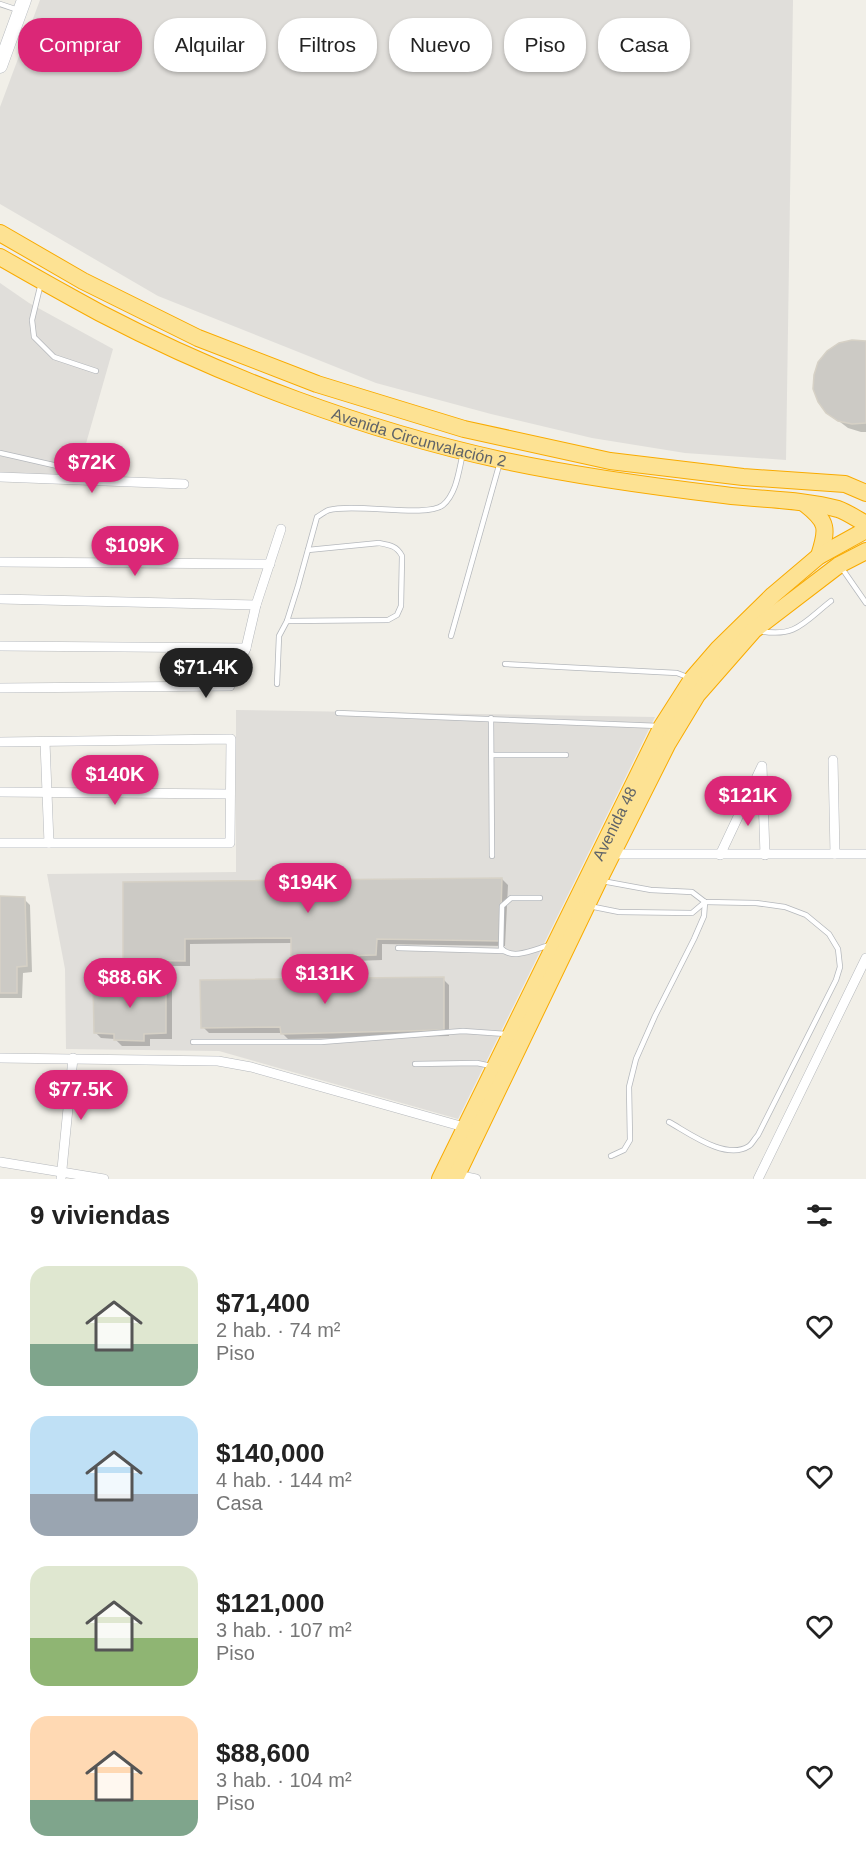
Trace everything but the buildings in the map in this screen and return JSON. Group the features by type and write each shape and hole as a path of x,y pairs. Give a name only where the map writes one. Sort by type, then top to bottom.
{"highway":[{"name":"Avenida Circunvalación 2","path":"0,234 83,281 198,338 317,384 464,429 610,460 743,477 845,484 866,493"},
{"name":"Avenida Circunvalación 2","path":"0,257 101,314 182,352 277,392 374,426 501,460 596,479 840,509 866,524"},
{"path":"845,484 866,485"},
{"path":"804,503 819,515 825,524 825,536 819,556"},
{"name":"Avenida 48","path":"451,1178 464,1127 512,1035 662,726 692,680 718,649 773,594 819,556 866,530"},
{"name":"Avenida 48","path":"451,1178 668,743 697,695 754,630 839,565 866,551"}],"main road":[{"path":"0,66 22,5"}],"street":[{"path":"0,477 184,484"},
{"path":"0,688 230,686 246,648 256,606 281,529"},
{"path":"0,562 270,564"},
{"path":"0,599 256,606"},
{"path":"0,646 246,648"},
{"path":"0,742 231,739 230,843 0,843"},
{"path":"45,742 49,843"},
{"path":"833,760 835,854"},
{"path":"720,855 762,766 765,855"},
{"path":"0,792 230,794"},
{"path":"613,854 866,854"},
{"path":"758,1179 866,958"},
{"path":"0,1058 218,1061 251,1067 464,1127"},
{"path":"62,1176 73,1059"},
{"path":"0,1162 62,1176 104,1179"},
{"path":"451,1178 476,1179"}],"lane":[{"path":"0,4 22,5"},
{"path":"41,280 32,320 34,337 54,357 96,371"},
{"path":"277,684 279,636 287,621 317,517 328,510 360,508 433,510 444,504 454,487 464,451"},
{"path":"0,453 62,467"},
{"path":"451,636 501,460"},
{"path":"287,621 388,620 397,615 401,606 402,556 399,549 379,543 308,550"},
{"path":"839,565 866,603"},
{"path":"754,630 780,634 794,631 831,601"},
{"path":"505,664 677,673 692,680"},
{"path":"338,713 662,726"},
{"path":"491,718 492,856"},
{"path":"493,755 566,755"},
{"path":"599,880 651,890 692,892 705,902 756,903 785,907 806,915 829,934 838,949 840,967 836,980 768,1114 749,1146 737,1150 721,1150 669,1122"},
{"path":"504,951 501,948 502,906 511,898 540,898"},
{"path":"587,906 619,912 692,913 705,902"},
{"path":"611,1156 624,1150 630,1140 629,1087 636,1059 694,939 704,916 705,902"},
{"path":"398,948 504,951 516,954 555,944"},
{"path":"193,1042 321,1042 463,1031 512,1035"},
{"path":"415,1064 477,1063 496,1067"}],"shaded area":[{"path":"40,0 793,0 786,460 685,453 592,438 376,383 158,296 0,204 0,107 18,59 18,72 142,72 142,18 33,18"},
{"path":"0,283 29,303 113,349 75,482 0,478"},
{"path":"236,710 655,717 458,1119 219,1051 66,1049 65,969 47,874 236,872"}]}
